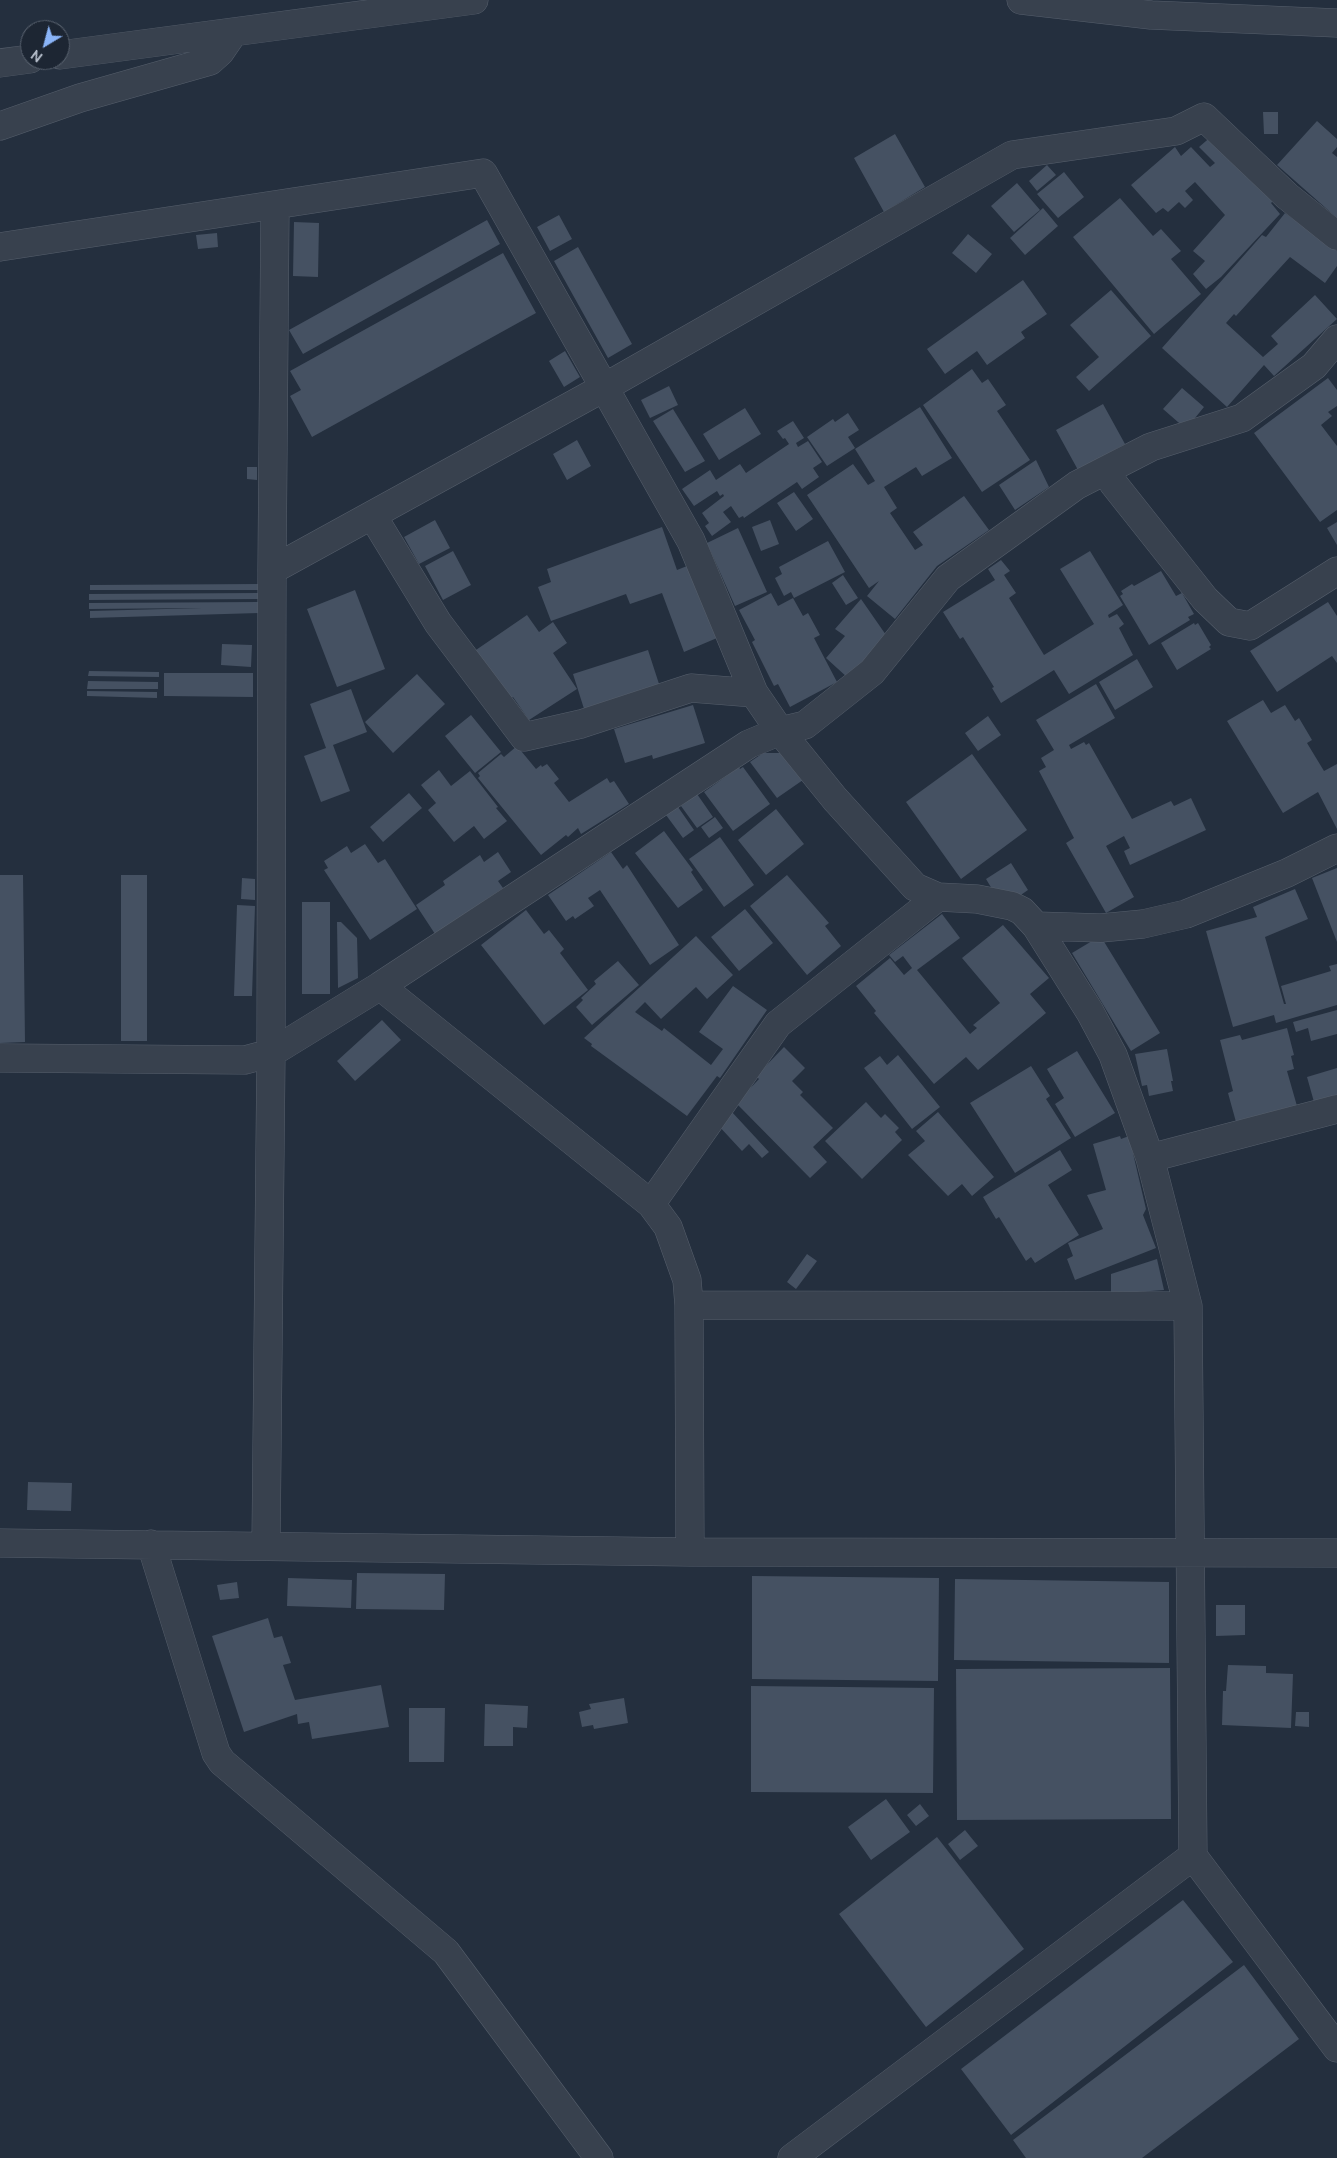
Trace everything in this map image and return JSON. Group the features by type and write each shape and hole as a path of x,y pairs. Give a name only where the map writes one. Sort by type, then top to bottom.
{"street":[{"path":"70,54 474,0"},
{"path":"1021,0 1151,15 1337,24"},
{"path":"0,126 80,98 210,61 220,52 233,33"},
{"path":"0,63 20,60"},
{"path":"272,570 605,386 1012,155 1176,131 1204,117 1287,196 1337,236"},
{"path":"0,247 483,173 605,386 691,542 754,693 780,731 835,799 915,887 938,897 977,899 1012,906 1022,911 1036,926 1090,1012 1113,1055 1150,1158 1188,1306 1193,1856 1337,2048"},
{"path":"266,1545 271,1053 275,206"},
{"path":"0,1058 245,1060 271,1053 380,986 749,744 780,731 805,724 872,672 948,578 1077,485 1151,447 1242,418 1314,366 1337,339"},
{"path":"1110,469 1114,483 1205,599 1229,622 1250,626 1333,581"},
{"path":"372,515 438,623 524,737 581,724 691,688 754,693"},
{"path":"1036,926 1101,928 1143,924 1186,914 1287,873 1337,848"},
{"path":"651,1204 778,1024 938,897"},
{"path":"380,986 651,1204 668,1227 687,1280 689,1305 690,1552"},
{"path":"1150,1158 1337,1109"},
{"path":"689,1305 1188,1306"},
{"path":"0,1543 690,1552 1337,1553"},
{"path":"152,1544 216,1753 222,1762 446,1952 599,2158"},
{"path":"792,2158 1193,1856"}],"building":[{"path":"1263,112 1278,112 1278,134 1264,134"},
{"path":"1317,121 1337,139 1337,147 1332,153 1337,157 1337,218 1277,165"},
{"path":"895,134 925,187 884,212 854,158"},
{"path":"1213,135 1274,200 1271,203 1280,214 1221,277 1206,289 1193,274 1205,261 1193,251 1225,215 1195,182 1185,191 1193,200 1185,208 1179,202 1168,212 1163,208 1156,213 1131,185 1175,147 1181,156 1191,147 1210,167 1215,163 1199,147"},
{"path":"1047,165 1056,175 1037,191 1029,181"},
{"path":"1064,172 1084,197 1058,218 1037,194"},
{"path":"1017,183 1040,210 1014,232 991,206"},
{"path":"1120,198 1153,236 1161,229 1181,251 1171,259 1201,294 1154,334 1073,237"},
{"path":"1043,208 1058,226 1025,255 1010,238"},
{"path":"1285,213 1337,251 1337,266 1325,283 1290,257 1236,316 1234,314 1226,323 1263,357 1278,344 1271,336 1315,295 1337,319 1274,376 1264,365 1227,407 1162,348 1262,235 1266,237"},
{"path":"559,215 572,239 550,251 537,227"},
{"path":"487,220 500,244 303,354 289,330"},
{"path":"294,222 319,223 318,277 293,276"},
{"path":"217,233 218,247 198,249 196,235"},
{"path":"968,234 992,254 976,273 952,253"},
{"path":"578,247 632,344 608,358 554,261"},
{"path":"503,253 536,313 312,437 290,396 301,390 290,371"},
{"path":"1023,280 1047,314 1021,332 1025,338 987,365 977,351 945,374 927,349"},
{"path":"1111,290 1151,336 1089,391 1076,377 1099,357 1070,325"},
{"path":"565,351 580,377 564,387 549,361"},
{"path":"972,369 982,383 988,379 1006,405 997,411 1030,460 982,492 923,405"},
{"path":"1328,378 1337,390 1337,406 1328,412 1332,416 1321,425 1337,446 1337,510 1320,522 1254,433"},
{"path":"669,386 678,405 650,418 641,400"},
{"path":"1182,388 1204,407 1186,429 1163,409"},
{"path":"1103,404 1125,444 1078,470 1056,430"},
{"path":"920,407 952,458 922,476 916,467 884,487 897,508 890,513 915,550 923,545 913,532 964,496 989,530 937,566 895,619 867,596 879,581 869,588 807,495 853,464 868,485 875,481 855,449"},
{"path":"745,408 761,434 719,460 703,434"},
{"path":"673,409 705,461 685,472 653,421"},
{"path":"848,413 859,430 848,437 855,448 827,466 807,437 833,419 835,422"},
{"path":"793,421 804,438 796,443 798,447 808,441 822,462 813,468 819,477 802,489 797,482 744,518 743,516 739,518 731,506 723,512 731,522 712,536 705,526 709,523 702,513 724,496 723,494 720,496 717,491 694,506 682,489 710,470 716,480 740,464 746,473 789,444 777,431"},
{"path":"577,440 591,466 567,480 553,454"},
{"path":"1036,460 1049,487 1015,510 999,485"},
{"path":"247,467 257,467 257,480 247,479"},
{"path":"794,492 813,519 796,531 777,503"},
{"path":"435,520 450,548 419,564 404,537"},
{"path":"770,520 779,544 761,551 752,527"},
{"path":"1337,522 1337,545 1327,528"},
{"path":"662,527 677,570 687,566 717,638 684,652 662,593 630,604 626,594 551,621 538,587 551,582 547,569"},
{"path":"738,528 767,592 735,606 707,543"},
{"path":"828,541 845,572 794,598 791,592 784,596 775,578 782,574 779,567"},
{"path":"453,551 471,585 443,600 425,566"},
{"path":"1090,551 1123,605 1108,615 1109,618 1117,614 1124,624 1119,628 1133,655 1069,694 1054,670 1001,703 992,688 994,687 963,637 960,639 943,612 995,580 988,569 1001,560 1010,571 1004,575 1016,593 1009,598 1044,655 1094,624 1060,569"},
{"path":"1161,571 1176,596 1182,593 1194,614 1188,617 1190,620 1149,645 1120,596 1123,594 1121,591 1132,584 1134,586"},
{"path":"843,575 858,598 846,605 832,583"},
{"path":"258,584 259,590 90,590 90,585"},
{"path":"355,590 385,669 337,687 307,609"},
{"path":"259,593 259,599 89,600 89,594"},
{"path":"771,593 778,606 793,598 803,616 808,613 820,635 814,638 837,682 790,707 778,684 774,686 752,642 755,640 739,610"},
{"path":"861,599 886,635 848,678 826,658 845,636 835,629"},
{"path":"259,602 259,613 90,618 90,611 202,608 89,609 89,603"},
{"path":"1328,602 1337,616 1337,663 1332,656 1277,692 1250,651"},
{"path":"527,615 539,632 553,622 567,643 553,653 577,689 529,720 513,697 507,700 473,652"},
{"path":"1194,623 1195,625 1198,623 1211,645 1209,647 1211,649 1177,670 1161,643"},
{"path":"222,644 252,645 251,667 221,665"},
{"path":"648,650 660,687 585,712 573,674"},
{"path":"1137,659 1153,687 1115,710 1099,682"},
{"path":"89,671 159,672 159,677 88,676"},
{"path":"164,673 253,673 253,697 164,696"},
{"path":"417,674 445,704 393,753 365,722"},
{"path":"88,681 158,682 158,689 87,689"},
{"path":"1096,684 1115,718 1069,745 1071,749 1084,742 1086,745 1089,743 1132,819 1171,801 1174,806 1191,798 1206,830 1130,865 1124,851 1130,848 1124,836 1106,846 1134,897 1106,913 1066,843 1074,838 1039,771 1046,767 1041,758 1054,750 1036,720"},
{"path":"351,689 367,732 333,745 350,791 321,802 304,756 326,748 310,704"},
{"path":"87,691 157,692 157,698 87,696"},
{"path":"1263,700 1271,713 1285,705 1295,721 1299,718 1312,740 1307,743 1324,771 1337,764 1337,829 1318,792 1283,813 1227,721"},
{"path":"693,705 705,743 653,759 652,755 625,763 614,729"},
{"path":"471,715 501,752 475,773 445,736"},
{"path":"988,716 1001,735 978,751 965,733"},
{"path":"517,746 536,769 541,765 542,767 547,764 559,779 554,783 569,802 607,778 610,783 614,781 629,804 581,834 578,828 541,855 478,778 480,776 478,773 501,754 504,757"},
{"path":"763,753 780,753 803,780 777,798 750,762"},
{"path":"972,754 1027,830 961,879 906,802"},
{"path":"739,767 740,769 743,767 770,804 733,831 704,792"},
{"path":"439,770 451,786 470,771 507,821 484,839 474,826 454,842 428,810 436,803 421,785"},
{"path":"409,793 422,808 383,842 370,827"},
{"path":"697,794 713,817 697,828 681,806"},
{"path":"678,807 694,830 683,838 666,815"},
{"path":"776,809 804,844 766,875 738,840"},
{"path":"715,817 723,828 709,838 701,827"},
{"path":"664,831 693,870 691,872 703,890 678,908 635,853"},
{"path":"720,837 754,885 724,907 689,859"},
{"path":"365,844 378,863 385,859 417,909 370,940 324,870 328,868 324,861 347,846 351,853"},
{"path":"498,852 511,872 498,881 503,888 435,934 416,905 445,885 443,881 480,855 484,862"},
{"path":"611,852 623,869 627,865 679,945 650,965 600,890 588,898 594,906 575,919 573,916 566,921 548,895"},
{"path":"1011,863 1028,890 1015,899 995,894 986,879"},
{"path":"1337,868 1337,942 1312,878"},
{"path":"0,875 23,875 25,1042 0,1043"},
{"path":"121,875 147,875 147,1041 121,1041"},
{"path":"787,875 829,923 825,926 841,946 807,975 750,906"},
{"path":"242,878 255,879 255,900 241,899"},
{"path":"1295,889 1308,919 1265,937 1284,1004 1286,1004 1281,986 1331,971 1329,966 1337,964 1337,1005 1276,1023 1274,1015 1233,1027 1206,931 1257,917 1253,907"},
{"path":"302,902 330,902 330,994 302,994"},
{"path":"237,905 255,906 252,996 234,996"},
{"path":"745,909 773,943 739,971 711,937"},
{"path":"526,910 544,934 549,930 564,949 560,953 588,990 544,1025 481,945"},
{"path":"942,914 960,938 917,970 970,1034 977,1028 973,1025 1000,1003 962,958 1003,925 1049,978 1030,994 1046,1013 978,1070 966,1057 934,1084 874,1013 876,1011 856,986 890,958 904,975 912,968 903,956 895,962 889,955"},
{"path":"337,922 341,922 357,938 358,978 338,988"},
{"path":"696,936 733,975 707,999 696,987 661,1019 645,1002 635,1012 662,1031 664,1028 711,1065 723,1049 699,1032 733,986 767,1010 720,1078 717,1076 687,1116 591,1046 592,1044 584,1038"},
{"path":"1103,940 1160,1033 1131,1051 1072,953 1092,941"},
{"path":"618,961 639,985 592,1025 576,1007 583,1000 581,998 596,984 594,981"},
{"path":"1337,1010 1337,1034 1311,1041 1308,1028 1296,1032 1293,1022"},
{"path":"382,1020 401,1040 355,1081 337,1061"},
{"path":"1287,1028 1294,1055 1291,1056 1294,1069 1287,1071 1297,1106 1236,1122 1228,1093 1233,1091 1220,1040 1240,1035 1242,1040"},
{"path":"784,1047 805,1068 792,1081 803,1092 800,1095 833,1128 813,1147 827,1162 810,1178 736,1103 759,1079 756,1076"},
{"path":"1167,1049 1173,1091 1149,1096 1147,1085 1142,1086 1135,1054"},
{"path":"1077,1051 1115,1113 1075,1137 1055,1104 1064,1098 1047,1069"},
{"path":"898,1055 940,1107 912,1129 864,1068 880,1056 887,1065"},
{"path":"1031,1066 1050,1096 1046,1099 1071,1138 1015,1173 970,1103"},
{"path":"1337,1068 1337,1096 1314,1102 1307,1077"},
{"path":"866,1102 881,1118 885,1114 899,1128 895,1132 902,1140 862,1179 825,1141"},
{"path":"731,1111 769,1152 762,1158 749,1144 742,1151 717,1124"},
{"path":"938,1112 994,1177 972,1196 962,1184 948,1196 908,1155 925,1141 916,1131"},
{"path":"1120,1136 1121,1139 1129,1136 1146,1209 1143,1215 1156,1248 1075,1280 1067,1259 1073,1256 1068,1243 1103,1229 1087,1195 1106,1190 1093,1144"},
{"path":"1060,1150 1072,1170 1048,1185 1079,1235 1035,1263 1031,1257 1026,1261 999,1217 996,1219 983,1197"},
{"path":"807,1254 817,1261 796,1289 787,1282"},
{"path":"1157,1259 1164,1290 1111,1294 1111,1274"},
{"path":"28,1482 72,1483 71,1511 27,1510"},
{"path":"357,1573 445,1574 444,1610 356,1609"},
{"path":"752,1576 939,1578 938,1681 752,1679"},
{"path":"288,1578 352,1580 351,1608 287,1606"},
{"path":"955,1579 1169,1582 1169,1663 954,1660"},
{"path":"237,1582 239,1598 220,1600 217,1585"},
{"path":"1216,1605 1245,1605 1245,1635 1216,1636"},
{"path":"268,1618 274,1638 282,1636 291,1663 283,1665 295,1700 381,1685 389,1727 312,1739 309,1722 298,1724 297,1714 244,1732 212,1636"},
{"path":"1228,1665 1266,1666 1266,1673 1293,1674 1291,1728 1222,1725 1223,1691 1226,1691"},
{"path":"1170,1668 1171,1819 957,1820 956,1669"},
{"path":"751,1686 934,1688 933,1793 751,1792"},
{"path":"624,1698 628,1723 594,1729 593,1725 582,1727 579,1712 591,1709 589,1704"},
{"path":"485,1704 528,1706 527,1728 513,1727 513,1746 484,1746"},
{"path":"409,1708 445,1708 444,1762 409,1762"},
{"path":"1296,1712 1309,1712 1309,1727 1295,1726"},
{"path":"886,1799 910,1832 871,1860 848,1827"},
{"path":"920,1804 929,1816 916,1826 907,1815"},
{"path":"965,1830 978,1846 960,1860 948,1844"},
{"path":"937,1837 1024,1949 926,2027 839,1914"},
{"path":"1183,1900 1233,1962 1011,2135 961,2069"},
{"path":"1244,1965 1299,2039 1142,2158 1026,2158 1013,2140"}]}
